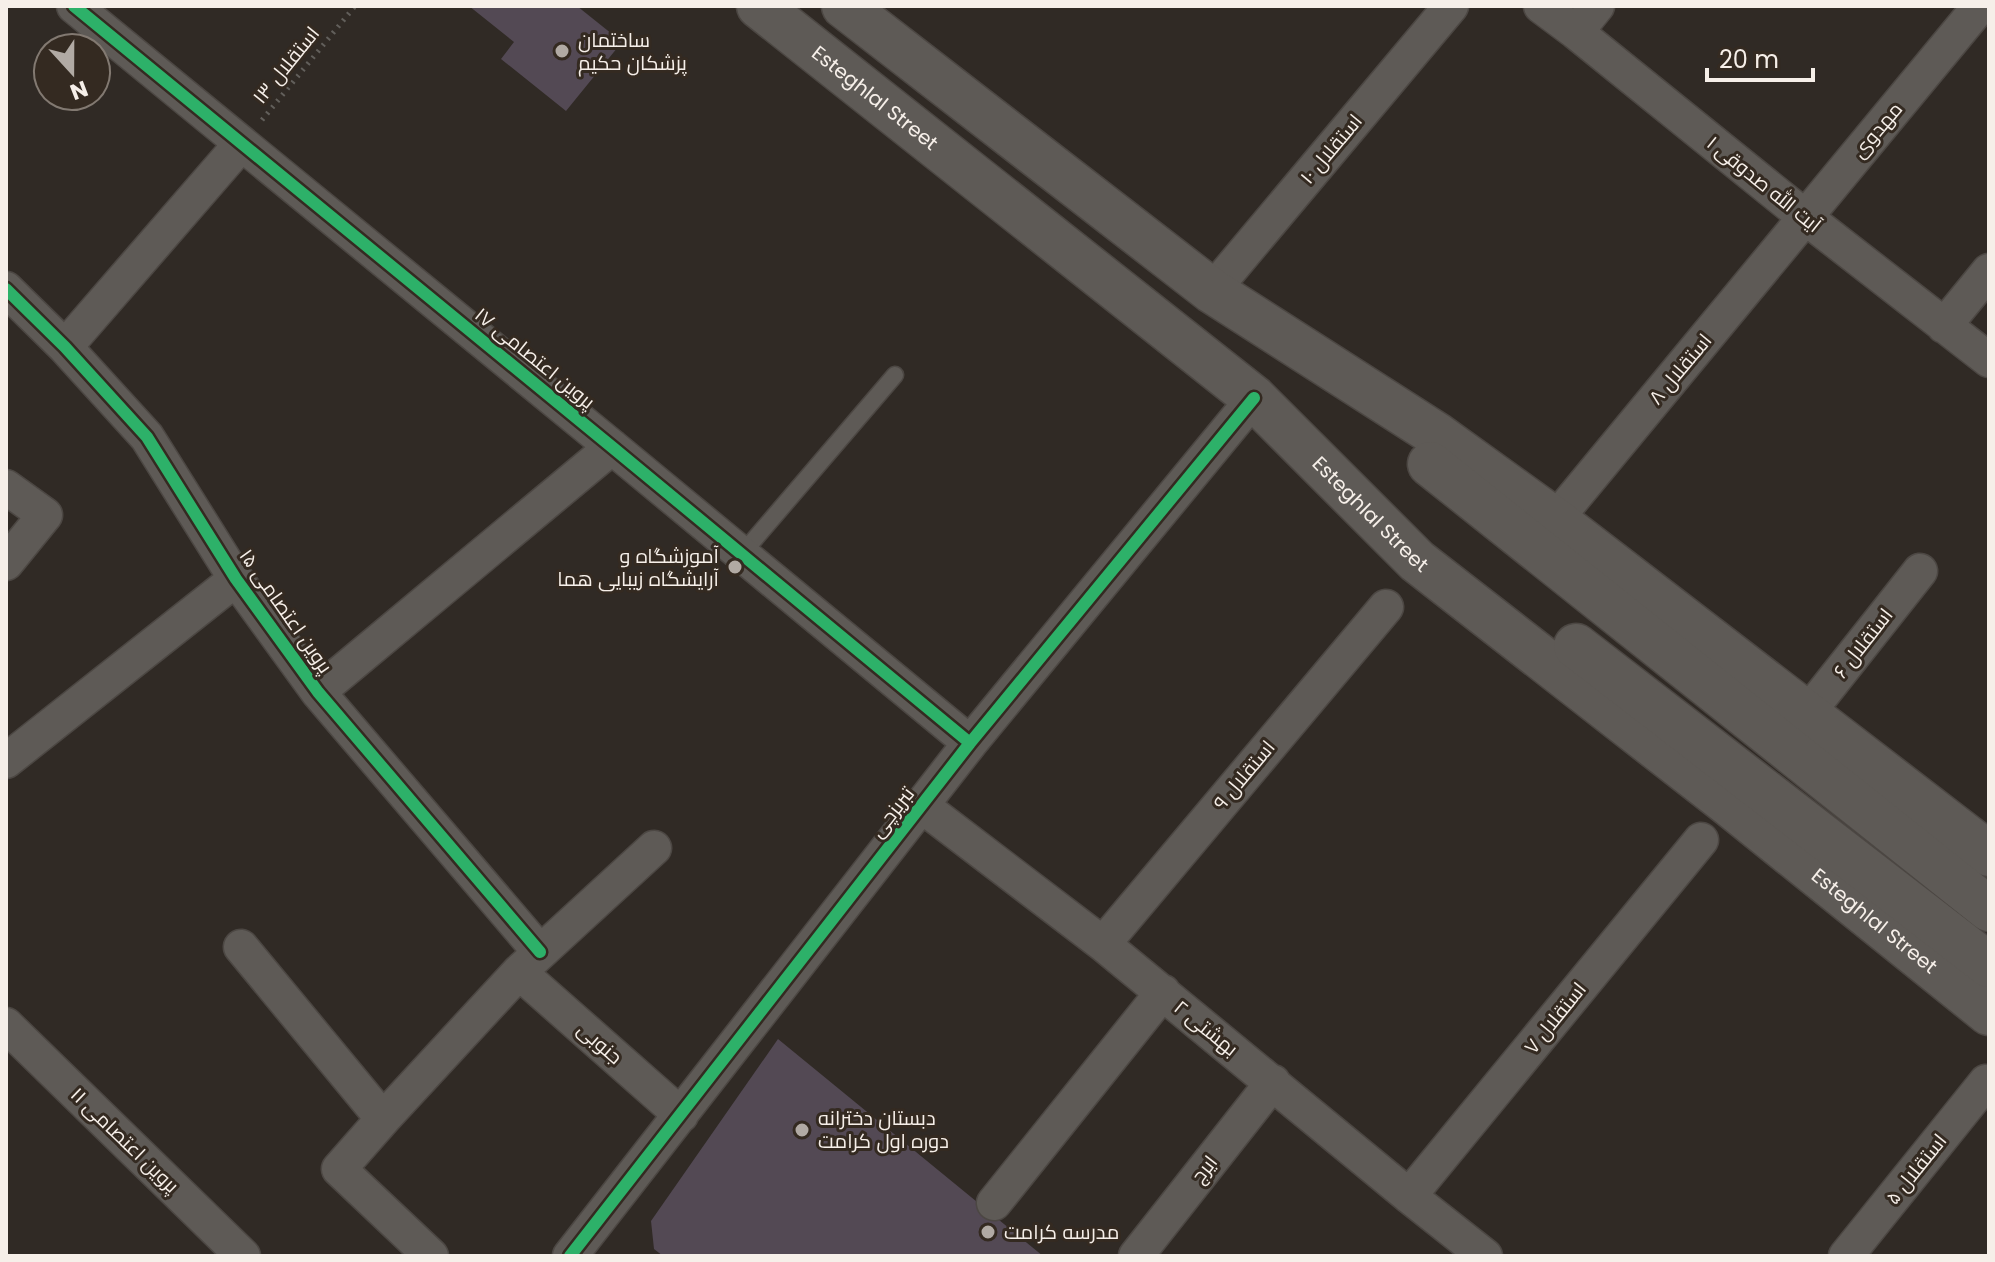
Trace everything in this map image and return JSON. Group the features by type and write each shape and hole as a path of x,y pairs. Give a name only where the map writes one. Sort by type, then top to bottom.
{"main road":[{"name":"Esteghlal Street","path":"759,6 1254,398 1417,561 1729,804 1989,1013"},
{"path":"867,13 1989,909"},
{"path":"1212,291 1437,435 1555,520 1989,854"},
{"path":"1254,398 1989,965"}],"street":[{"name":"پروین اعتصامی ۱۷","path":"74,6 970,743"},
{"name":"استقلال ۱۰","path":"1212,291 1451,6"},
{"name":"آیت الله صدوقی ۱","path":"1541,6 1989,360"},
{"path":"1576,32 1597,6"},
{"name":"مهدوی","path":"1805,217 1980,6"},
{"path":"65,347 241,144"},
{"name":"استقلال ۸","path":"1555,520 1805,217"},
{"path":"1944,326 1989,271"},
{"name":"پروین اعتصامی ۱۵","path":"6,289 65,347 147,437 236,579 318,692 529,962"},
{"name":"تبریزچی","path":"579,1253 681,1115 970,743 1254,398"},
{"path":"318,692 612,447"},
{"path":"6,487 45,515 6,563"},
{"name":"استقلال ۶","path":"1806,715 1920,571"},
{"path":"6,761 236,579"},
{"name":"استقلال ۹","path":"1103,944 1386,607"},
{"name":"بهشتی ۲","path":"922,806 1103,944 1485,1256"},
{"name":"استقلال ۷","path":"1409,1196 1701,840"},
{"path":"431,1256 339,1169 529,962 654,848"},
{"path":"241,947 383,1119"},
{"name":"جنوبی","path":"529,962 681,1115"},
{"path":"994,1203 1163,992"},
{"name":"پروین اعتصامی ۱۱","path":"6,1025 243,1256"},
{"name":"ایرج","path":"1136,1256 1273,1082"},
{"name":"استقلال ۵","path":"1846,1256 1986,1082"}],"lane":[{"path":"741,555 895,375"}],"building":[{"name":"ساختمان پزشکان حکیم","path":"469,6 577,6 622,42 566,111 501,59 514,42"},
{"name":"دبستان دخترانه دوره اول کرامت","path":"778,1039 1043,1256 663,1256 654,1249 651,1221"}],"cycle path":[{"path":"74,6 970,743"},
{"path":"6,289 65,347 147,437 236,579 318,692 540,952"},
{"path":"570,1256 970,743 1254,398"}],"place":[{"name":"ساختمان پزشکان حکیم","path":"562,51"},
{"name":"آموزشگاه و آرایشگاه زیبایی هما","path":"735,567"},
{"name":"دبستان دخترانه دوره اول کرامت","path":"802,1130"},
{"name":"مدرسه کرامت","path":"988,1232"}]}
